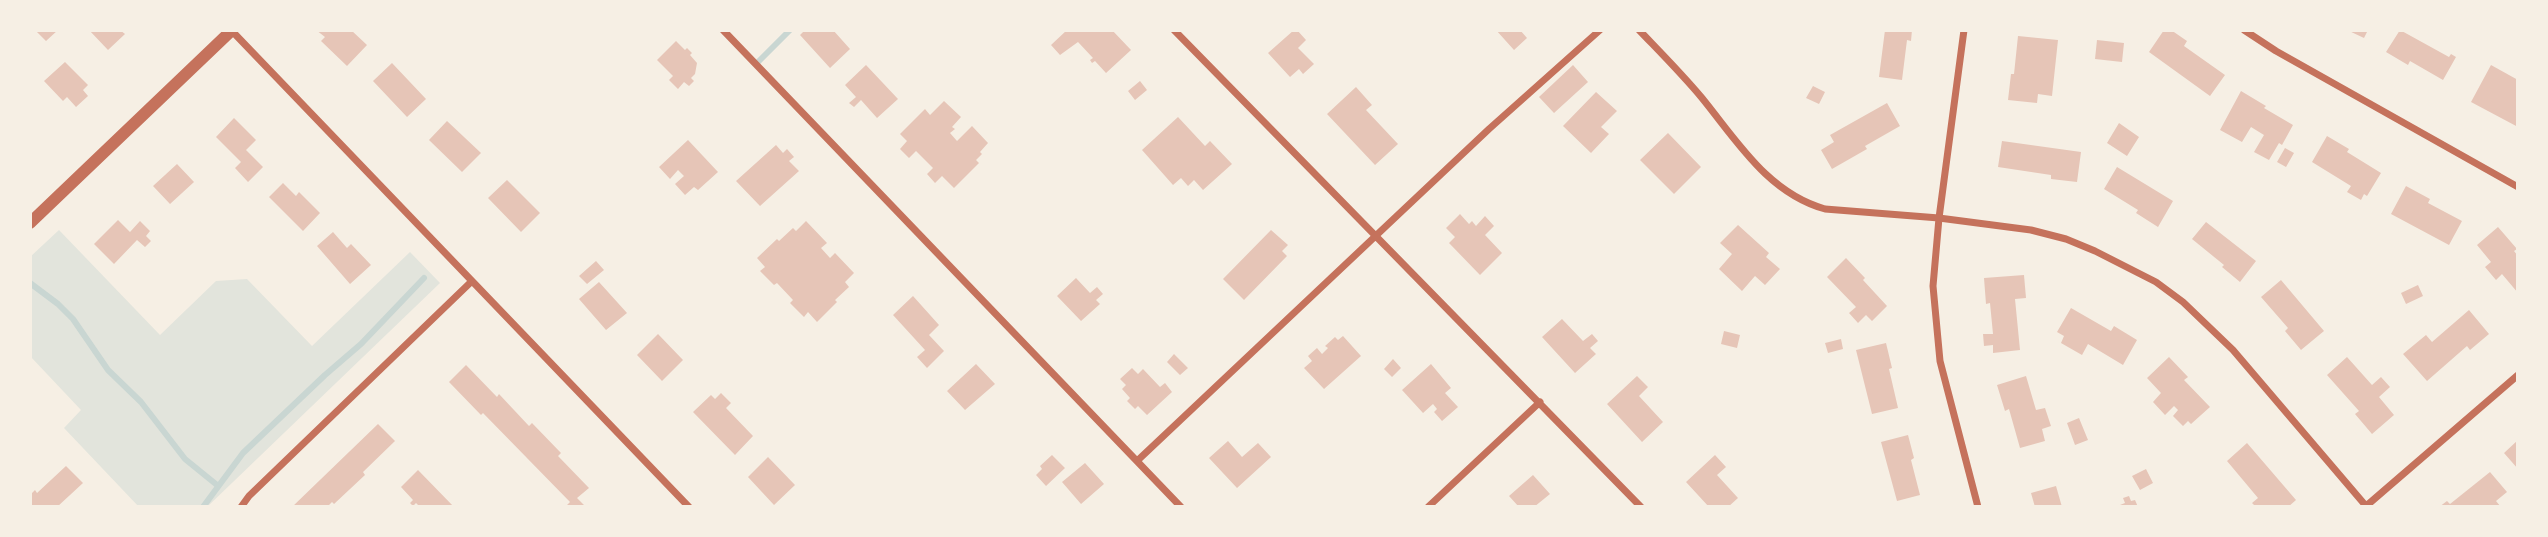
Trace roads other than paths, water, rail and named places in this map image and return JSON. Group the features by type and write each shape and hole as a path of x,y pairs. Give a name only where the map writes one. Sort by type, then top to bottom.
{"street":[{"path":"30,223 231,30 689,507"},
{"path":"723,30 1181,507"},
{"path":"1174,30 1377,234 1641,507"},
{"path":"1137,461 1489,129 1600,30"},
{"path":"1639,30 1684,77 1756,166 1789,194 1807,204 1825,209 1939,218 2031,230 2066,239 2115,260 2156,282 2200,316 2233,350 2365,507 2518,375"},
{"path":"1964,30 1939,218 1933,286 1940,361 1978,507"},
{"path":"2244,30 2518,187"},
{"path":"241,507 249,496 471,281"},
{"path":"1428,507 1540,402"}],"waterway":[{"path":"756,64 790,30"},
{"path":"203,507 243,453 361,344 424,278"},
{"path":"30,283 73,319 108,370 141,402 185,459 217,485"}]}
